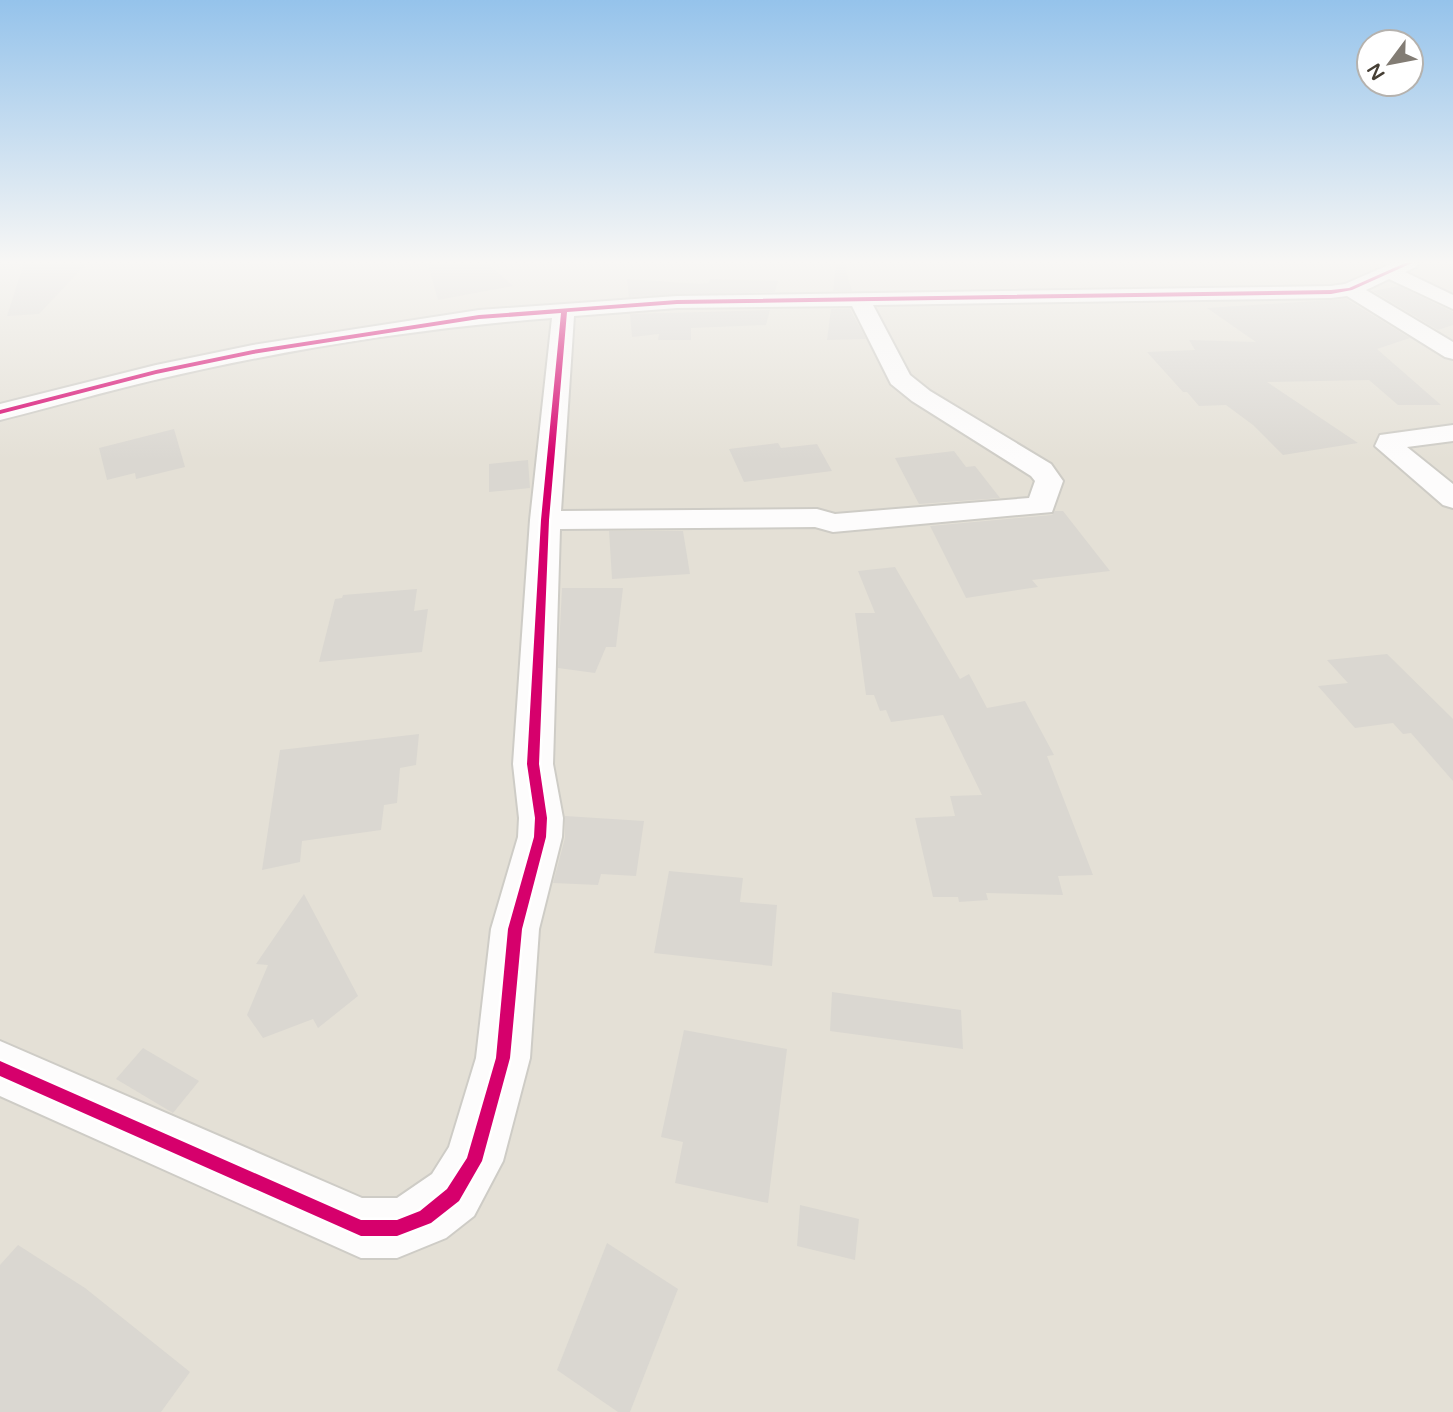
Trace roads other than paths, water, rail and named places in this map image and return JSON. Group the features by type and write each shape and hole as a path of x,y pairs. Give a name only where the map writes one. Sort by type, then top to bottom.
{"street":[{"path":"0,412 156,372 253,352 402,329"},
{"path":"0,1068 361,1228 397,1228 425,1217 453,1195 474,1161 503,1058 515,929 540,836 541,818 533,764 545,520 562,329"},
{"path":"545,520 817,518 833,523 1041,506 1049,481 1041,470 920,396 900,379 874,329"},
{"path":"1415,329 1453,352"},
{"path":"1453,433 1400,438 1390,441 1389,446 1453,499"}]}
